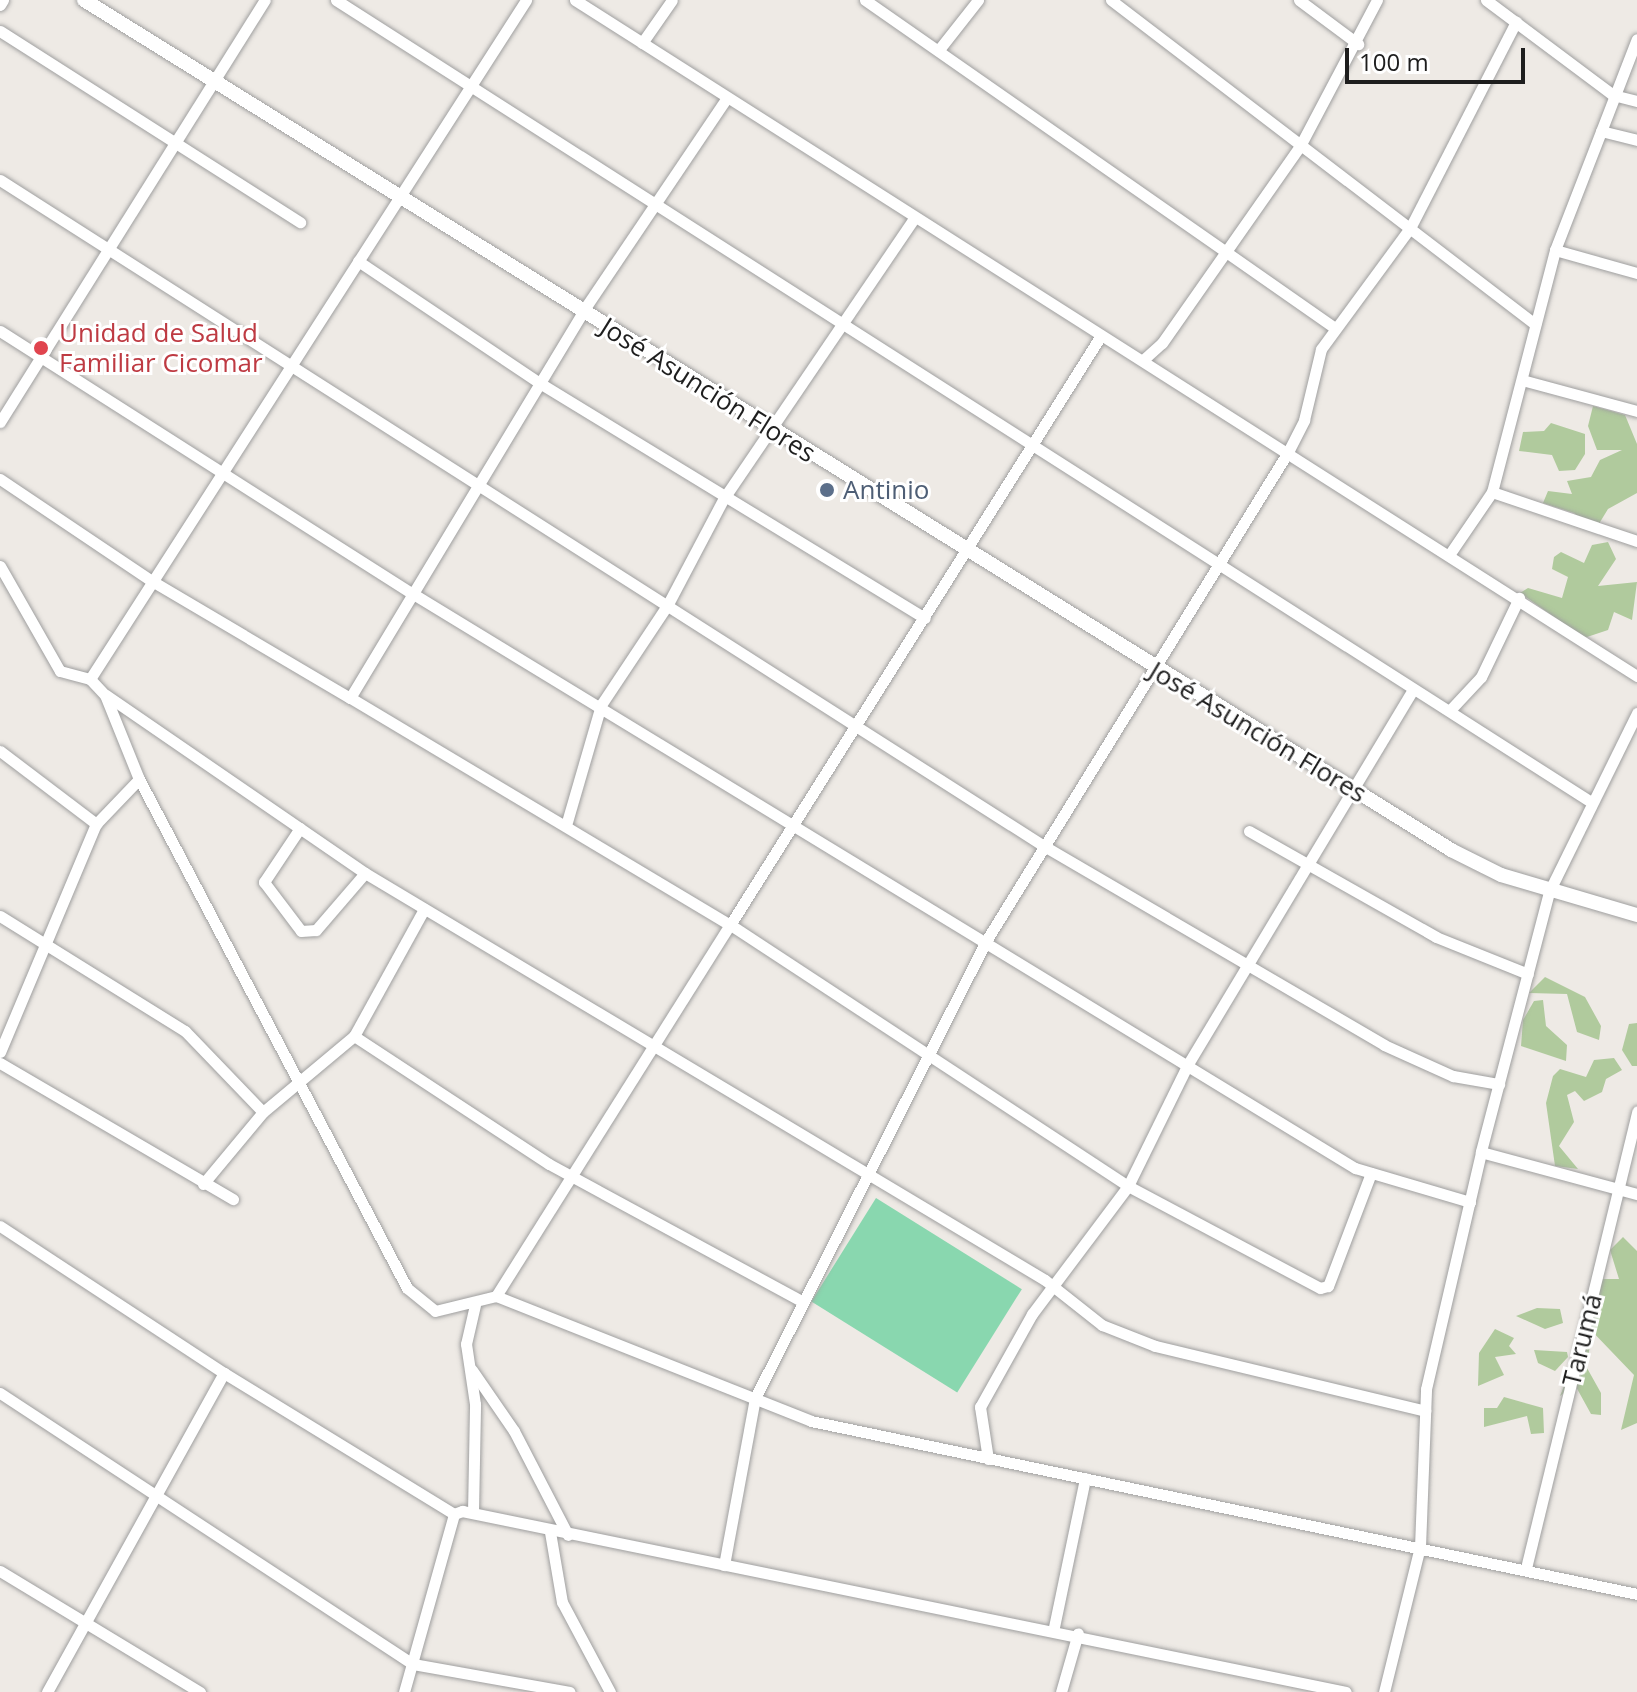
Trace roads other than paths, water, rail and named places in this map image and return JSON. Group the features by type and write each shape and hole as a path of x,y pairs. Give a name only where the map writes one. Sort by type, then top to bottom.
{"street":[{"path":"0,5 3,0"},
{"name":"José Asunción Flores","path":"84,0 1152,668 1451,850 1549,892 1637,915"},
{"path":"0,422 217,82 265,0"},
{"path":"336,0 839,326 1029,440 1413,689 1452,708 1588,800"},
{"path":"90,679 288,364 401,196 526,0"},
{"path":"575,0 912,221 1100,337 1143,360 1637,676"},
{"path":"642,43 672,0"},
{"path":"865,0 941,47 1222,251 1335,328"},
{"path":"941,47 978,0"},
{"path":"1111,0 1535,324"},
{"path":"1299,0 1358,44"},
{"path":"1143,360 1162,343 1222,251 1300,146 1358,44 1377,0"},
{"path":"1486,0 1613,95 1637,101"},
{"path":"724,1565 755,1398 801,1301 868,1181 986,941 1288,452 1304,420 1321,349 1410,228 1516,22"},
{"path":"0,31 178,141 300,222"},
{"path":"1449,555 1492,492 1555,250 1637,39"},
{"path":"350,698 415,595 474,487 538,382 726,99"},
{"path":"1601,131 1637,140"},
{"path":"0,180 111,248 474,487 668,604 854,731 1044,846 1384,1045 1453,1076 1499,1084"},
{"path":"567,822 601,705 668,604 724,498 774,432 839,326 912,221"},
{"path":"1555,250 1637,273"},
{"path":"358,261 538,382 925,618"},
{"path":"0,331 223,469 415,595 1371,1173 1470,1202"},
{"path":"105,695 139,779 297,1082 418,1304 435,1311 475,1305 496,1296 574,1177 648,1046 797,828 1029,440 1100,337"},
{"path":"1522,380 1637,411"},
{"path":"0,479 152,581 567,822 930,1054 1128,1186 1320,1288 1328,1286 1371,1173"},
{"path":"1492,492 1637,541"},
{"path":"0,566 60,671 90,679 105,695 365,873 868,1181 1057,1289 1128,1338 1425,1411"},
{"path":"1452,708 1481,677 1519,598"},
{"path":"988,1459 980,1407 1032,1314 1057,1289 1128,1186 1188,1064 1413,689"},
{"path":"1384,1692 1420,1547 1425,1411 1481,1152 1549,892 1588,800 1637,713"},
{"path":"0,751 96,824"},
{"path":"0,1052 47,948 96,824 139,779"},
{"path":"300,828 264,882 301,931 316,930 365,873"},
{"path":"1249,831 1436,937 1528,974"},
{"path":"203,1184 263,1112 354,1036 424,909"},
{"path":"0,916 210,1050 263,1112"},
{"path":"354,1036 574,1177 801,1301"},
{"path":"0,1063 233,1199"},
{"name":"Tarumá","path":"1526,1568 1621,1189 1637,1111"},
{"path":"1481,1152 1637,1194"},
{"path":"0,1226 224,1373 454,1514 473,1512 550,1532 1054,1627 1346,1692"},
{"path":"496,1296 811,1421 1526,1568 1637,1594"},
{"path":"473,1512 471,1368 466,1344 475,1305"},
{"path":"471,1368 514,1431 568,1535"},
{"path":"47,1692 159,1500 224,1373"},
{"path":"0,1393 413,1664 570,1692"},
{"path":"1054,1627 1085,1478"},
{"path":"404,1692 454,1514"},
{"path":"550,1532 562,1602 610,1692"},
{"path":"0,1571 200,1692"},
{"path":"1061,1692 1078,1633"}],"place":[{"name":"Unidad de Salud Familiar Cicomar","path":"41,348"},
{"name":"Antinio","path":"827,490"}]}
